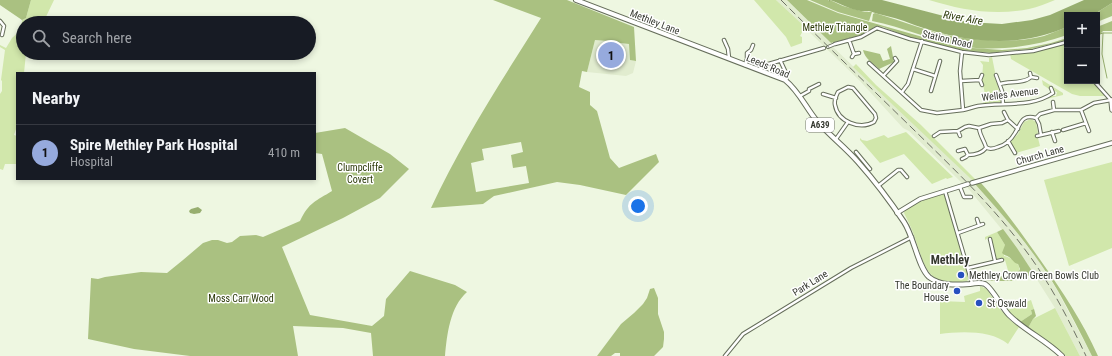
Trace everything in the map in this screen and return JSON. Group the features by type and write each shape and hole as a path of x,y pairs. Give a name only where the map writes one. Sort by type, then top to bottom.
{"main road":[{"name":"Methley Lane","path":"576,0 729,59"},
{"name":"Leeds Road","path":"729,59 785,80 791,84 815,119 835,140 862,164 897,213"},
{"name":"A639","path":"897,213 912,237 923,268 930,277 944,284 960,285 981,283 986,286 1009,315 1020,325 1062,356"}],"street":[{"path":"0,21 6,25 2,35"},
{"name":"Station Road","path":"828,47 861,37 876,28 910,40 922,41 962,52 992,55 1028,52 1064,43"},
{"path":"724,40 728,49 729,59"},
{"path":"850,40 853,55 859,53"},
{"path":"902,92 908,84 922,41"},
{"path":"745,64 747,53 751,50 753,45"},
{"path":"760,70 761,67 765,65 824,48"},
{"path":"962,52 960,63 960,81 963,109"},
{"path":"884,75 897,61 895,58"},
{"path":"780,60 787,75 785,80"},
{"path":"931,91 940,61"},
{"name":"Welles Avenue","path":"869,63 921,110 926,112 937,113 977,106 1025,102 1041,99 1053,93 1051,88"},
{"path":"913,69 935,76"},
{"path":"1030,73 1031,77"},
{"path":"982,74 980,80 982,85"},
{"path":"996,75 1000,84 1003,104"},
{"path":"1000,84 1027,80 1031,77 1037,78"},
{"path":"960,81 980,80"},
{"path":"800,96 819,84"},
{"path":"1097,84 1111,100 1112,110"},
{"path":"848,87 853,88 875,114 876,118 874,122 864,126 848,122 835,106 838,92 848,87"},
{"path":"823,94 836,98"},
{"path":"1036,118 1040,114 1054,110 1081,110 1094,103 1111,100"},
{"path":"1053,102 1054,110"},
{"path":"1081,110 1089,131"},
{"path":"1004,112 1008,120 1018,129"},
{"path":"962,159 968,155 983,152 986,148 997,148 1008,142 1022,121 1030,117 1036,118"},
{"path":"1036,118 1039,124 1039,135 1086,123"},
{"path":"934,136 940,132 952,130 958,131 965,127 980,128 990,124 1002,123 1008,120"},
{"path":"835,140 848,122"},
{"path":"1062,130 1064,125"},
{"path":"939,128 940,132"},
{"path":"980,128 980,135 986,148"},
{"path":"958,131 960,136"},
{"path":"1052,132 1055,141"},
{"path":"1008,142 1015,153"},
{"name":"Church Lane","path":"897,213 920,199 970,183 1112,143"},
{"path":"963,146 968,155"},
{"path":"958,151 965,149"},
{"name":"Leeds Road","path":"856,152 862,164 870,169"},
{"path":"878,186 898,170 901,170 907,177"},
{"path":"960,186 964,197 971,197"},
{"path":"945,191 973,284"},
{"path":"977,219 979,225"},
{"path":"958,233 983,224"},
{"name":"Park Lane","path":"725,356 743,334 851,268 912,237"},
{"path":"990,239 995,261"},
{"path":"968,268 1002,260"}],"shaded area":[{"path":"31,0 54,0 46,16 27,16"},
{"path":"754,0 776,0 805,27 800,36 802,37 802,43 791,47 786,37"},
{"path":"776,0 787,0 831,43 833,47 973,181 970,181 974,185 975,184 1001,212 1038,260 1057,290 1092,356 1080,356 1055,308 1017,248 967,187 970,186 966,182 963,184 909,131 903,128 860,81"},
{"path":"830,0 882,0 967,22 1002,24 1032,20 1050,15 1084,0 1112,0 1112,3 1098,12 1064,12 1064,28 1027,39 1009,41 991,41 955,36 869,11 859,11"},
{"path":"929,0 1055,0 1029,9 991,12 954,7"},
{"path":"16,34 16,60 25,60 24,72 16,72 16,129 14,135 16,136 16,164 5,164 3,170 0,169 0,94 2,91 1,80 5,50 0,47 0,45 6,48"},
{"path":"595,40 608,41 607,50 619,51 620,43 630,44 630,60 636,61 633,73 626,76 587,72"},
{"path":"1064,45 1064,84 1095,84 1106,96 1080,96 1072,94 1011,59 1010,54 1031,53"},
{"path":"992,57 995,72 994,76 998,86 1001,102 983,104 984,99 986,99 982,80 983,65 980,61 989,62 989,58"},
{"path":"856,64 876,85 921,125 976,180 973,181 853,67"},
{"path":"1042,80 1063,93 1063,95 1046,99 1056,96 1057,92 1054,91 1052,87 1049,89 1043,85"},
{"path":"1031,119 1036,122 1038,133 1035,135 1036,138 1038,138 1040,146 1016,153 1010,142 1018,134 1024,122"},
{"path":"906,132 953,177 946,178 932,184 904,154 880,163 860,140 860,138 867,141 884,135 888,138"},
{"path":"1112,162 1112,248 1069,266 1044,180"},
{"path":"942,194 945,195 970,278 967,281 954,283 944,282 936,279 930,274 922,258 913,231 904,213 905,210 920,201"},
{"path":"198,207 202,210 200,213 190,213 189,211 191,209"},
{"path":"997,232 1005,245 1004,256 1017,263 1019,266 1019,271 1009,274 1005,260 1003,261 1002,258 996,259 991,238 989,237 985,240 985,237"},
{"path":"980,286 987,289 998,307 1019,327 1008,344 1001,339 985,334 957,332 940,334 940,301 965,302 964,296 980,291"},
{"path":"1031,300 1034,309 1031,310 1032,314 1020,322 1007,310 1024,305 1024,303"},
{"path":"1055,308 1080,356 1066,356 1028,328 1033,319"}],"green space":[{"path":"0,0 31,0 27,16 16,16 0,5"},
{"path":"493,0 567,0 634,27 636,61 630,60 629,44 620,43 619,51 607,50 608,41 595,40 587,72 582,71 579,87 590,92 590,105 597,111 610,158 619,168 656,154 659,162 626,195 580,185 557,182 494,196 483,204 431,208 469,135 541,18","holes":["521,142 523,152 511,155 513,168 526,166 529,183 476,192 471,163 484,160 482,149"]},
{"name":"Methley Triangle","path":"787,0 807,0 838,13 958,47 1002,50 1027,48 1064,39 1064,41 1031,49 992,53 959,50 920,39 911,38 883,27 876,26 862,35 831,43"},
{"path":"810,0 830,0 843,6 865,12 872,12 869,21 838,12"},
{"path":"1112,3 1112,16 1100,21 1100,12 1098,12"},
{"path":"875,13 937,33 969,38 1001,41 1023,40 1044,36 1064,28 1064,36 1041,43 1014,47 974,48 961,46 872,21 873,14"},
{"path":"1112,21 1112,31 1103,31 1100,34 1100,26"},
{"path":"891,46 894,62 879,69 867,58 863,50 880,54 883,61 890,59 887,49"},
{"name":"Moss Carr Wood","path":"345,128 390,154 409,169 380,198 343,218 282,247 310,315 372,326 384,316 386,299 410,271 455,285 467,292 461,298 450,321 445,356 373,356 371,333 343,328 293,326 298,356 190,356 134,349 88,339 91,278 98,279 141,272 167,273 203,243 218,240 227,243 232,242 240,236 256,235 263,237 300,221 310,206 332,191 322,154 316,153 316,133"},
{"path":"981,183 1012,221 1057,284 1079,319 1098,356 1092,356 1062,299 1040,262 975,184"},
{"path":"1003,229 1034,274 1011,281 985,281 1019,271 1020,269 1018,264 1002,253 1005,245 997,232"},
{"path":"654,288 658,298 658,314 664,332 663,347 654,356 620,356 620,353 615,353 611,356 597,356 621,324 643,304 650,289"},
{"path":"1034,309 1036,316 1028,328 1020,322 1032,314 1031,310"}],"waterway":[{"path":"1103,33 1102,54 1107,78"},
{"path":"1100,34 1112,33"}],"railway":[{"path":"781,0 958,173 1000,218 1026,251 1043,276 1066,315 1086,356"}],"place":[{"name":"Spire Methley Park Hospital","path":"611,55"},
{"name":"Methley Crown Green Bowls Club","path":"961,275"},
{"name":"The Boundary House","path":"957,291"},
{"name":"St Oswald","path":"979,303"}],"district":[{"name":"Methley","path":"950,260"}],"water label":[{"name":"River Aire","path":"963,18"}],"park label":[{"name":"Clumpcliffe Covert","path":"360,172"}]}
